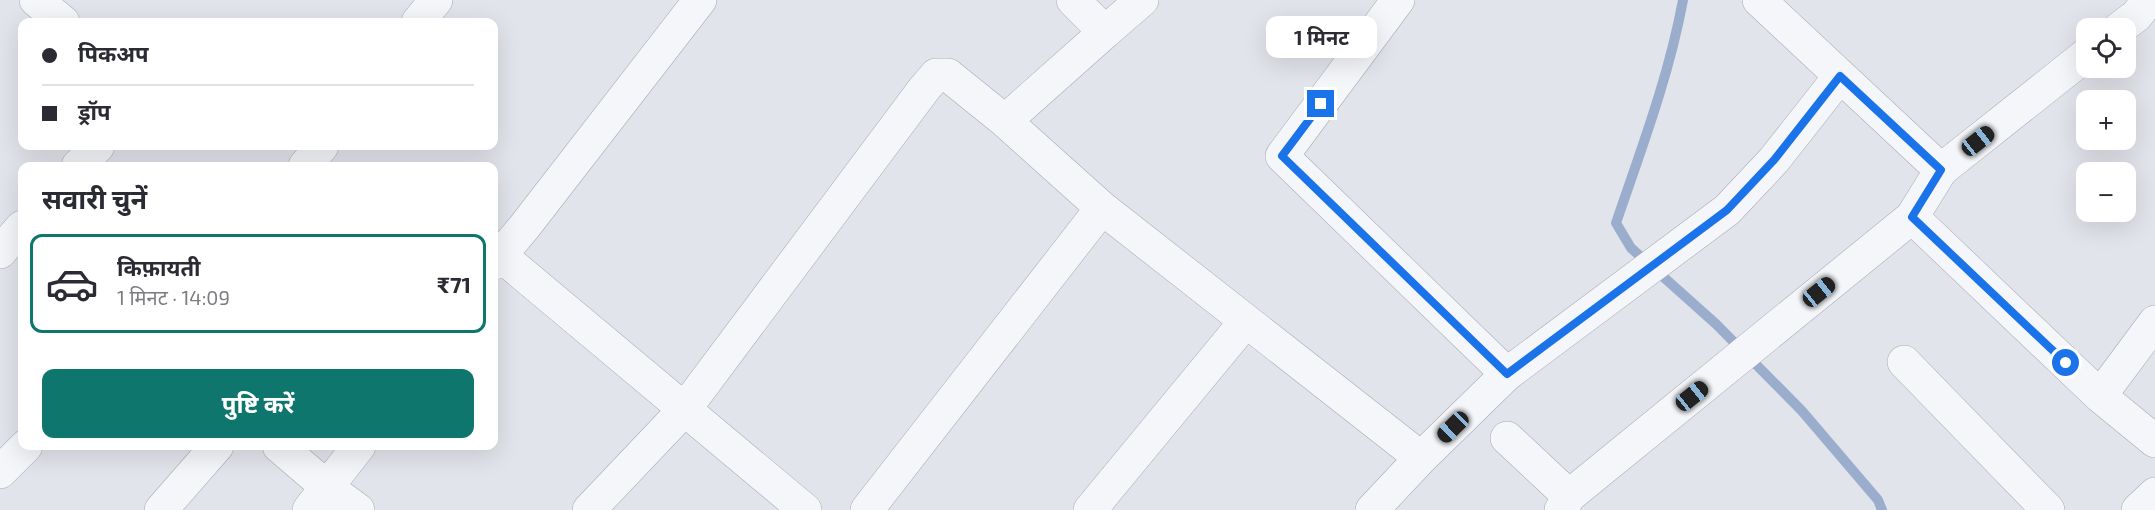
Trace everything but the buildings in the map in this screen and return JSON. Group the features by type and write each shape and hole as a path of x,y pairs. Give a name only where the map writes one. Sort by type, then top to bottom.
{"street":[{"path":"421,18 436,0"},
{"path":"498,258 700,0"},
{"path":"1073,0 1105,32"},
{"path":"1005,121 1142,0"},
{"path":"1398,0 1282,156 1507,374"},
{"path":"1759,0 1941,170"},
{"path":"2133,18 2149,0"},
{"path":"1507,438 1565,503 1912,217 1941,170 2076,63"},
{"path":"589,510 684,410 936,75 948,75 1005,121 1102,208 1421,458"},
{"path":"1372,510 1421,458 1507,374 1727,210 1774,160 1840,76"},
{"path":"82,162 94,150"},
{"path":"308,162 319,150"},
{"path":"867,510 1102,208"},
{"path":"1912,217 2100,396 2155,441"},
{"path":"0,252 18,232"},
{"path":"498,260 805,510"},
{"path":"1090,510 1246,321"},
{"path":"2100,396 2155,322"},
{"path":"1904,362 2048,510"},
{"path":"0,472 22,450"},
{"path":"160,510 213,450"},
{"path":"282,450 318,499 358,510"},
{"path":"318,499 356,450"},
{"path":"2138,510 2155,494"}],"waterway":[{"path":"1683,0 1662,85 1616,223 1631,248 1716,324 1802,411 1878,500 1882,510"}],"route":[{"path":"1321,104 1282,156 1507,374 1727,210 1774,160 1840,76 1941,170 1912,217 2066,363"}]}
